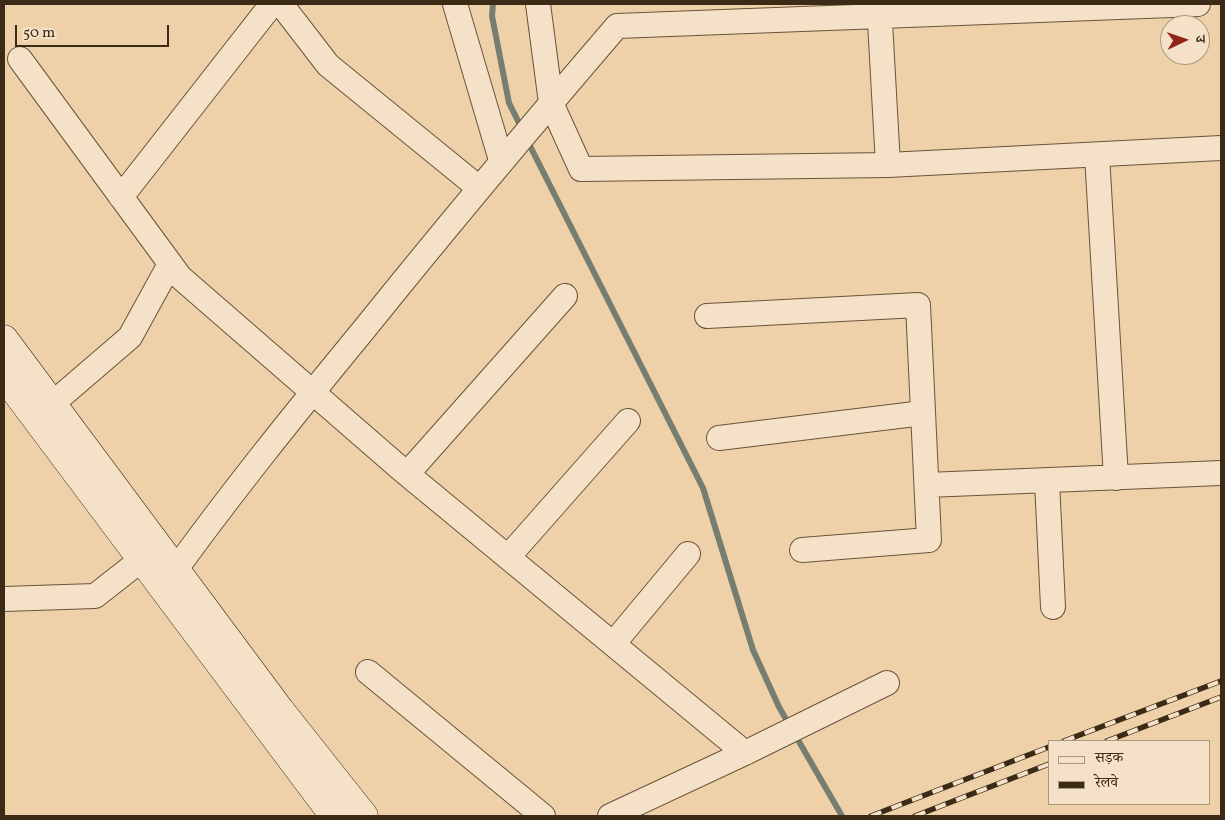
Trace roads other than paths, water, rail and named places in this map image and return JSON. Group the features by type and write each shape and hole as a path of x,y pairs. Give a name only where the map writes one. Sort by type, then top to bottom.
{"street":[{"path":"121,197 255,13 272,4"},
{"path":"281,4 328,65 479,188"},
{"path":"455,4 507,154"},
{"path":"538,4 545,111 581,169 888,165 1221,148"},
{"path":"169,579 204,529 313,392 507,154 617,26 880,10 1198,4"},
{"path":"880,10 888,165"},
{"path":"20,59 180,277 407,474 745,753"},
{"path":"1097,155 1116,478"},
{"path":"52,404 130,337 170,264"},
{"path":"407,474 565,296"},
{"path":"707,316 918,305 929,540 802,550"},
{"path":"4,339 52,404 169,579 334,816"},
{"path":"4,376 141,560 169,579 280,710 364,816"},
{"path":"719,438 924,414"},
{"path":"508,557 628,421"},
{"path":"926,485 1221,473"},
{"path":"1046,481 1053,607"},
{"path":"613,644 688,554"},
{"path":"4,599 95,596 141,560"},
{"path":"368,672 544,816"},
{"path":"610,816 778,738 888,683"}],"waterway":[{"path":"493,4 492,16 509,103 523,131"},
{"path":"527,140 703,488 753,650 779,707 842,816"}],"railway":[{"path":"1067,740 1221,681"},
{"path":"1110,740 1221,697"},
{"path":"871,816 1048,747"},
{"path":"915,816 1048,764"}]}
